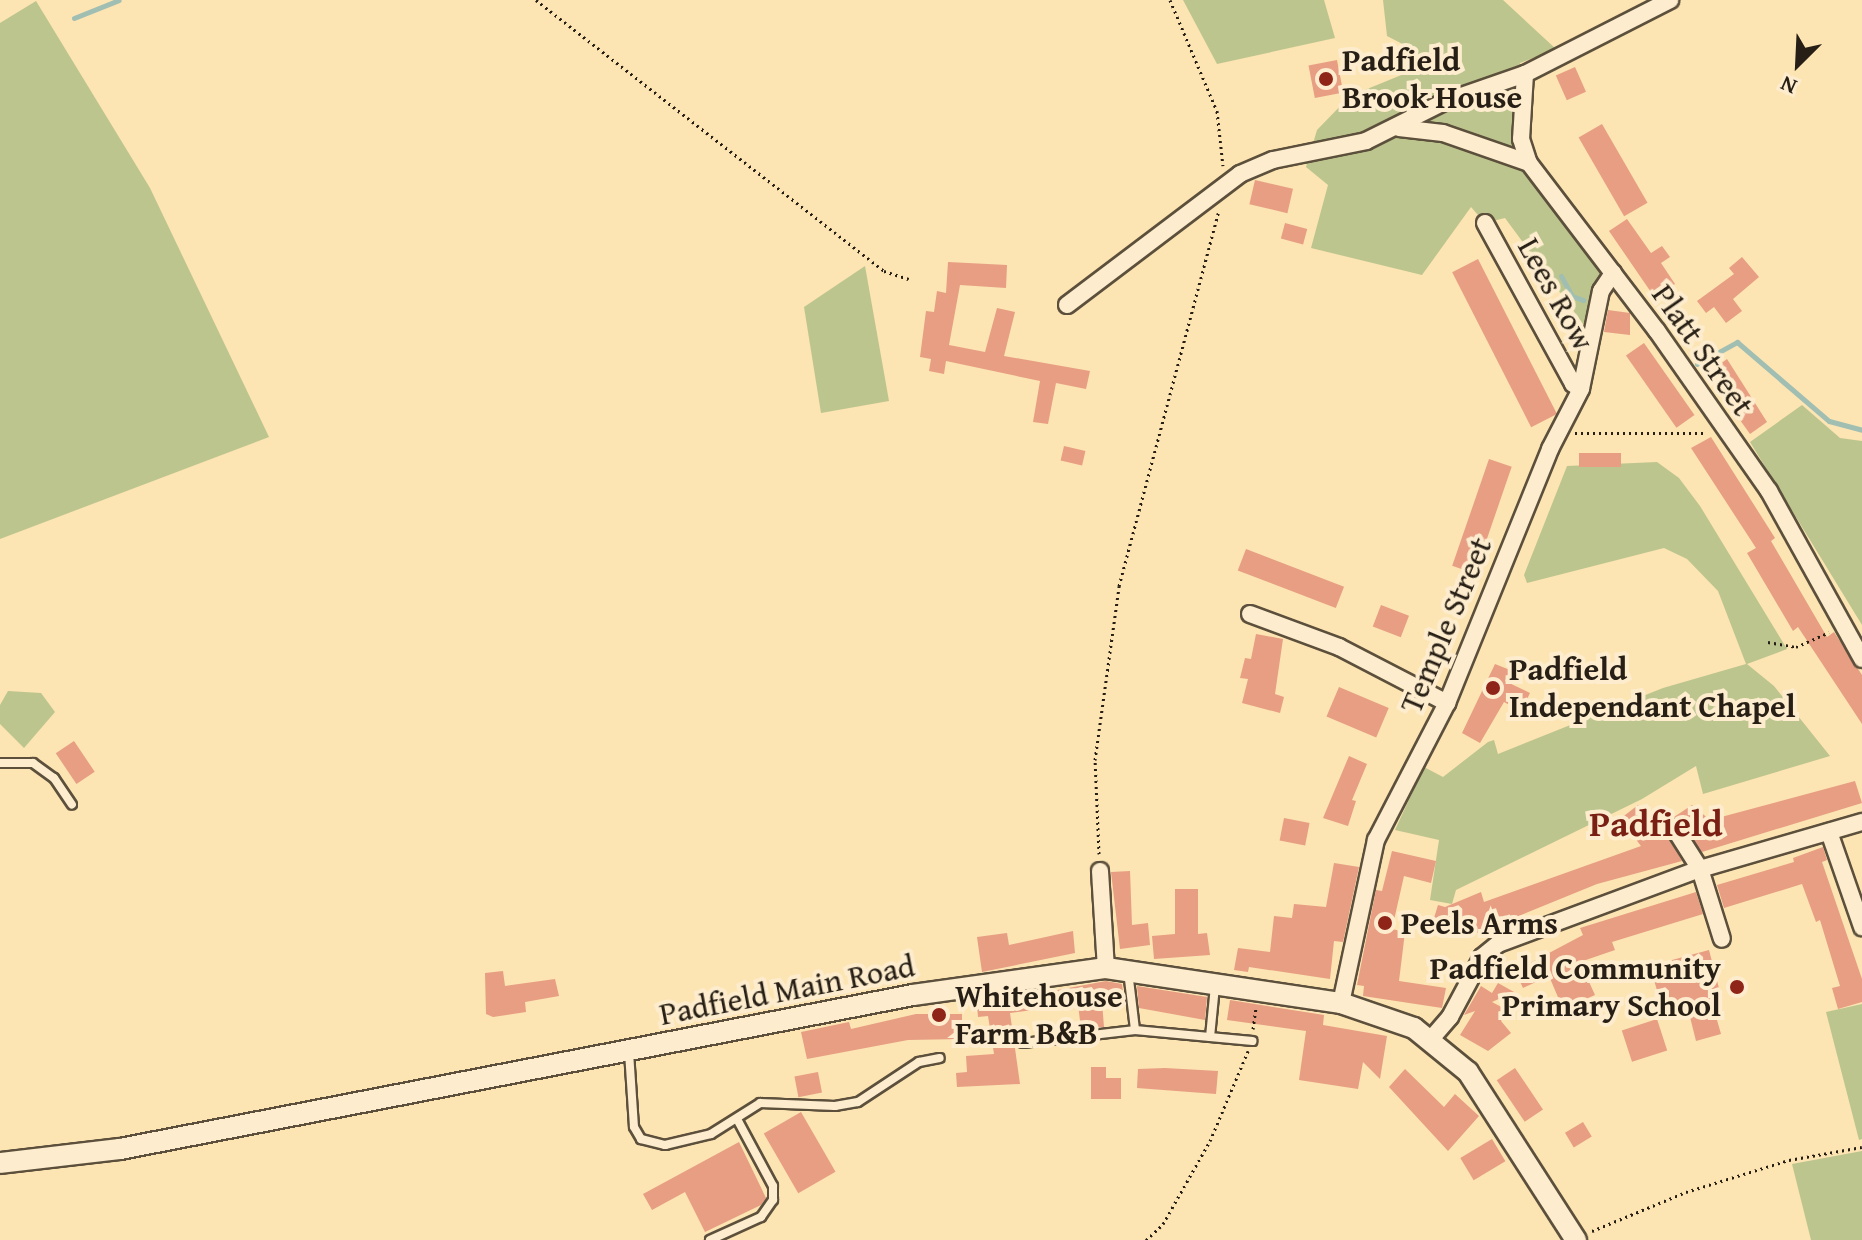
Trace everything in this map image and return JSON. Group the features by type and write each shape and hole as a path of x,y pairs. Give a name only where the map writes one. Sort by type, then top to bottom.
{"street":[{"path":"1067,305 1225,186 1273,160 1366,141 1399,128 1444,102 1525,74 1670,0"},
{"name":"Platt Street","path":"1525,74 1521,139 1529,163 1613,273 1769,491 1862,659"},
{"path":"1399,128 1443,133 1529,163"},
{"name":"Lees Row","path":"1485,223 1573,384 1581,389"},
{"name":"Temple Street","path":"1341,1003 1376,840 1447,703 1550,449 1563,433 1581,389 1601,291 1613,273"},
{"path":"1250,614 1339,647 1447,703"},
{"path":"1431,1039 1450,1017 1482,957 1498,944 1700,869 1862,822"},
{"path":"1674,828 1700,869 1722,939"},
{"path":"1829,832 1862,927"},
{"path":"1100,871 1106,968"},
{"name":"Padfield Main Road","path":"0,1163 120,1149 913,995 1106,968 1259,994 1341,1003 1391,1017 1431,1039 1474,1081 1575,1238"}],"lane":[{"path":"0,763 33,763 54,778 72,805"},
{"path":"1128,971 1135,1030"},
{"path":"1210,1037 1215,985"},
{"path":"1023,1043 1135,1030 1252,1041"},
{"path":"629,1052 634,1127 641,1139 665,1145 692,1140 737,1119 760,1103 779,1100 835,1106 858,1102 919,1062 940,1058"},
{"path":"710,1240 761,1217 773,1200 773,1186 737,1119"}],"path":[{"path":"536,0 884,271 909,279"},
{"path":"1100,871 1095,760 1119,586 1225,186 1217,111 1170,0"},
{"path":"1563,433 1707,433 1724,428"},
{"path":"1768,642 1796,647 1843,624"},
{"path":"1146,1240 1163,1224 1210,1141 1252,1041 1259,994"},
{"path":"1575,1238 1774,1164 1862,1147"}],"green space":[{"path":"1183,0 1324,0 1335,38 1217,64"},
{"path":"1383,0 1503,0 1556,49 1520,63 1512,100 1514,140 1607,272 1589,332 1505,218 1485,223 1471,207 1422,275 1311,248 1328,185 1306,167 1317,130 1350,96 1421,67 1416,51 1387,36"},
{"path":"36,1 150,188 269,437 0,539 0,23"},
{"path":"865,266 889,401 821,413 804,307"},
{"path":"1802,405 1840,438 1862,441 1862,625 1750,442"},
{"path":"1657,462 1679,478 1700,506 1787,649 1747,664 1774,686 1830,756 1703,794 1696,766 1642,799 1456,890 1452,904 1430,900 1439,840 1395,830 1424,767 1443,777 1488,742 1494,740 1498,754 1663,688 1746,664 1718,591 1687,559 1664,548 1527,583 1524,575 1567,466"},
{"path":"8,691 41,693 55,712 24,748 0,724 0,705"},
{"path":"1862,1004 1862,1139 1859,1140 1826,1012"},
{"path":"1862,1151 1862,1240 1811,1240 1792,1164"}],"building":[{"name":"Padfield Brook House","path":"1337,60 1343,92 1315,98 1309,66"},
{"path":"1575,67 1586,92 1567,100 1556,76"},
{"path":"1602,124 1648,203 1624,216 1579,138"},
{"path":"1255,180 1293,189 1287,213 1249,204"},
{"path":"1627,219 1651,253 1662,246 1670,257 1661,263 1675,284 1655,298 1609,231"},
{"path":"1285,223 1307,229 1303,244 1281,238"},
{"path":"1742,257 1759,277 1733,299 1742,311 1726,323 1714,307 1706,313 1697,301 1734,274 1729,268"},
{"path":"1478,259 1557,414 1531,427 1452,272"},
{"path":"948,262 1007,265 1006,288 960,285 949,345 985,352 997,308 1015,312 1004,356 1090,371 1086,389 1056,383 1048,424 1033,422 1040,381 946,361 944,374 929,371 931,359 920,357 926,311 934,312 937,291 946,293"},
{"path":"1608,310 1630,313 1630,335 1604,332"},
{"path":"1644,343 1694,415 1676,428 1626,356"},
{"path":"1727,359 1767,422 1750,434 1707,374"},
{"path":"1711,437 1775,538 1771,541 1827,637 1834,632 1862,675 1862,724 1798,627 1793,631 1747,553 1756,548 1691,448"},
{"path":"1064,446 1085,451 1082,466 1061,461"},
{"path":"1579,453 1621,453 1621,467 1579,467"},
{"path":"1489,459 1512,467 1475,574 1452,566"},
{"path":"1246,549 1344,587 1336,608 1238,570"},
{"path":"1381,605 1409,616 1401,637 1373,626"},
{"path":"1256,634 1283,639 1275,694 1284,697 1280,713 1242,703 1248,679 1240,678 1245,658 1251,659"},
{"path":"1495,664 1510,670 1505,681 1530,693 1521,711 1504,702 1480,743 1462,733"},
{"path":"1339,687 1389,708 1376,738 1326,716"},
{"path":"74,741 95,772 76,784 56,753"},
{"path":"1349,756 1367,764 1352,800 1356,801 1348,826 1323,818"},
{"path":"1855,781 1862,803 1702,852 1674,817 1692,805 1710,820"},
{"path":"1638,805 1659,831 1663,828 1682,861 1597,884 1472,935 1470,929 1434,918 1438,905 1445,907 1481,892 1484,902 1641,846 1620,819"},
{"path":"1284,818 1310,823 1305,846 1280,841"},
{"path":"1823,847 1827,860 1822,862 1862,979 1862,1002 1838,1009 1832,988 1840,986 1820,920 1816,922 1802,884 1724,908 1717,885 1794,862 1793,858"},
{"path":"1392,851 1436,861 1431,883 1404,876 1392,929 1405,932 1399,981 1446,988 1442,1008 1363,996 1364,986 1357,985 1376,890 1382,891"},
{"path":"1334,863 1359,867 1343,942 1334,941 1330,979 1249,967 1248,972 1234,970 1238,948 1270,952 1274,916 1292,918 1294,904 1326,907"},
{"path":"1130,871 1132,925 1148,923 1150,945 1120,949 1111,872"},
{"path":"1175,889 1198,889 1198,934 1207,933 1210,955 1154,959 1152,936 1175,934"},
{"path":"1696,892 1703,914 1612,942 1615,950 1580,962 1595,995 1563,1009 1549,976 1523,988 1515,971 1583,935 1580,928"},
{"path":"1073,931 1075,953 982,972 977,937 1007,933 1009,945"},
{"path":"1709,950 1721,996 1711,999 1721,1034 1696,1041 1688,1009 1664,1015 1650,966"},
{"path":"503,971 505,986 555,979 559,996 525,1002 526,1012 493,1017 486,1014 485,973"},
{"path":"1106,981 1122,984 1124,999 1102,1002 1104,1027 1081,1029 1078,1004 1010,1013 1020,1084 957,1087 956,1073 967,1072 966,1056 994,1054 988,1016 978,1017 977,1005"},
{"path":"1498,983 1514,992 1492,1002 1507,1010 1501,1021 1511,1033 1488,1051 1460,1035 1475,1011 1464,1015 1481,986 1492,993"},
{"path":"1137,986 1207,997 1205,1020 1139,1008"},
{"path":"1230,1000 1324,1015 1323,1025 1387,1036 1380,1079 1363,1062 1358,1089 1299,1080 1306,1031 1227,1020"},
{"path":"916,1014 962,1014 962,1039 908,1040 807,1059 801,1032 849,1022 851,1029"},
{"path":"1657,1019 1667,1050 1632,1062 1622,1030"},
{"path":"1091,1067 1106,1067 1106,1078 1121,1078 1121,1099 1091,1099"},
{"path":"1515,1068 1543,1109 1525,1122 1497,1080"},
{"path":"1138,1069 1218,1071 1216,1094 1137,1088"},
{"path":"1405,1069 1444,1107 1455,1094 1479,1116 1448,1151 1389,1087"},
{"path":"818,1072 822,1093 798,1097 794,1077"},
{"path":"801,1112 836,1172 798,1193 764,1134"},
{"path":"1583,1122 1592,1137 1574,1147 1565,1133"},
{"path":"1492,1139 1505,1161 1474,1180 1460,1158"},
{"path":"739,1142 766,1198 761,1205 705,1232 685,1192 652,1210 643,1194"}],"waterway":[{"path":"74,18 119,0"},
{"path":"1561,276 1572,296 1583,300"},
{"path":"1697,364 1737,342 1829,421 1862,430"}],"place":[{"name":"Padfield Brook House","path":"1326,79"},
{"name":"Padfield Independant Chapel","path":"1493,688"},
{"name":"Peels Arms","path":"1385,923"},
{"name":"Padfield Community Primary School","path":"1737,987"},
{"name":"Whitehouse Farm B&B","path":"939,1015"}],"district":[{"name":"Padfield","path":"1656,823"}]}
